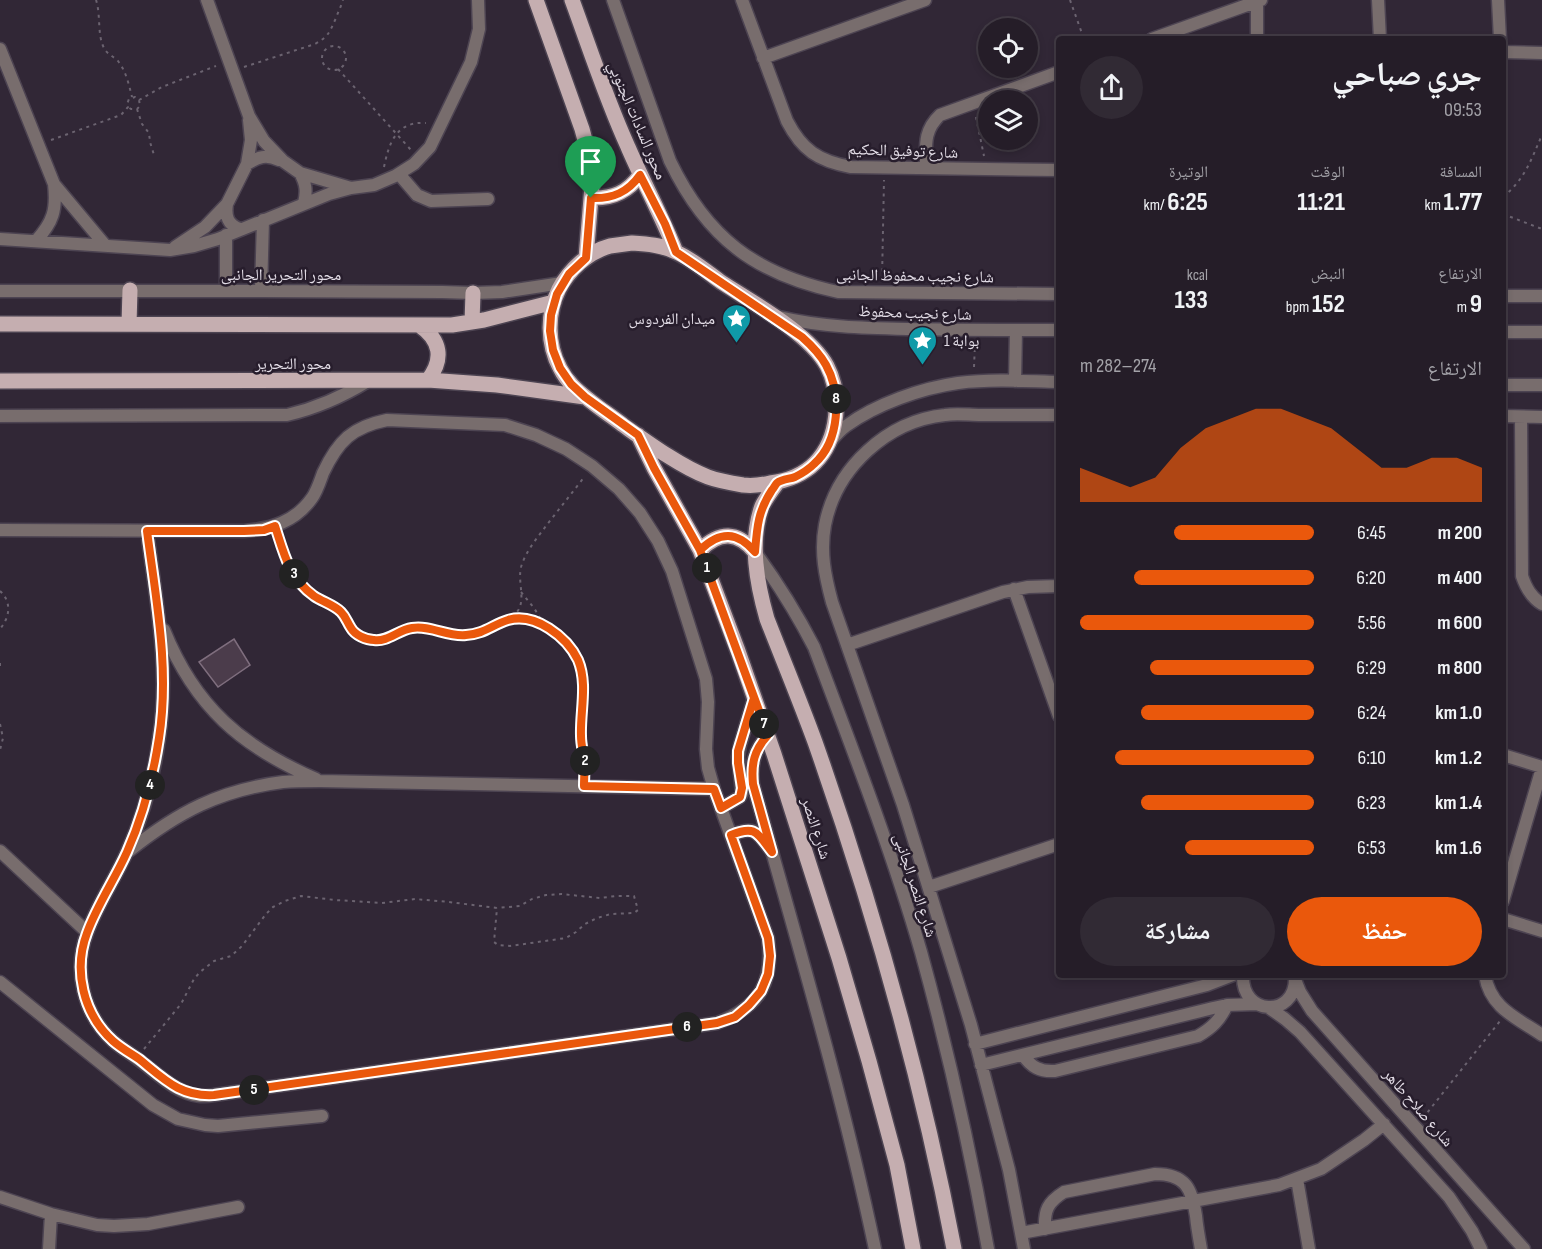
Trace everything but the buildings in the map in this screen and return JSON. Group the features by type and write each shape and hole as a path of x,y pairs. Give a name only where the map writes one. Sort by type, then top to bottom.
{"main road":[{"path":"536,0 586,142 591,169 586,258"},
{"name":"محور السادات الجنوبي","path":"572,0 609,104 676,252"},
{"path":"591,198 608,197 623,192 640,175"},
{"path":"632,243 656,244 676,252 802,337 816,350 827,366 834,384 836,403 835,422 830,442 814,464 795,477 751,486 706,477 673,459 585,397 571,384 560,368 553,350 550,331 551,315 554,302 569,274 586,258 608,247 632,243"},
{"path":"129,324 130,290"},
{"path":"472,322 473,293"},
{"path":"0,324 452,325 554,302"},
{"path":"419,326 428,331 435,340 438,350 435,371 428,380"},
{"name":"محور التحرير","path":"0,381 428,380 497,385 585,397"},
{"name":"شارع النصر","path":"638,435 700,550 768,735 811,866 869,1061 897,1165 913,1249"},
{"name":"شارع النصر","path":"778,482 763,504 758,522 755,552 761,599 843,822 894,989 916,1074 954,1249"},
{"path":"700,550 710,541 722,536 735,536 747,542 755,552"}],"street":[{"path":"207,0 249,116 264,141 283,161 300,173 351,188"},
{"path":"0,239 170,250 194,246 304,203 351,188 374,185 399,174 414,164 430,147 471,62 479,29 478,0"},
{"name":"شارع نجيب محفوظ الجانبى","path":"613,0 670,161 693,202 708,221 743,253 788,278 838,292 1056,294"},
{"name":"شارع توفيق الحكيم","path":"742,0 787,121 795,136 819,158 851,167 1056,170"},
{"path":"763,58 925,0"},
{"path":"1378,0 1380,36"},
{"path":"1498,0 1500,36"},
{"path":"1160,36 1259,1 1257,36"},
{"path":"0,49 54,184 56,200 53,215 46,229 36,241"},
{"path":"1506,52 1542,53"},
{"path":"926,168 928,130 940,115 1056,73"},
{"path":"170,250 205,227 227,204 247,164 251,140 249,116"},
{"path":"247,164 258,157 271,156 283,161"},
{"path":"300,173 307,193 304,203"},
{"path":"399,174 417,195 431,201 488,199"},
{"path":"54,184 105,245"},
{"path":"227,204 228,220 240,229"},
{"path":"261,291 263,219"},
{"path":"226,235 226,291"},
{"name":"محور التحرير الجانبى","path":"0,291 473,293 502,292 562,284"},
{"path":"1506,296 1542,296"},
{"name":"شارع نجيب محفوظ","path":"772,315 829,325 894,329 1056,330"},
{"path":"1015,381 1016,330"},
{"path":"1506,332 1542,332"},
{"path":"2,418 287,415 329,402 368,381"},
{"path":"830,442 847,426 871,411 927,390 974,382 1056,382"},
{"path":"1506,385 1542,385"},
{"path":"1024,1249 1009,1170 975,1044 903,805 825,575 823,551 825,526 832,501 843,478 877,442 898,429 921,420 945,415 1056,415"},
{"path":"1506,416 1542,417"},
{"path":"1521,417 1522,576 1530,594 1542,604"},
{"path":"0,530 264,530 282,524 299,513 312,498 330,458 340,443 370,423 387,420 505,425 536,435 566,449 592,466 619,489 640,513 658,541 672,571 706,679 708,768 768,938 770,956 768,974 761,991 735,1017 717,1023 214,1095 189,1094 136,1058 101,1028 92,1014 81,982 80,965 87,932 128,851 142,814 160,737 163,658 147,531"},
{"name":"شارع النصر الجانبى","path":"755,552 782,590 814,647 896,874 945,1042 988,1249"},
{"path":"847,645 992,595 1014,589 1056,586"},
{"path":"1014,589 1056,708"},
{"path":"159,618 172,650 188,679 232,730 259,751 320,781"},
{"path":"721,808 740,797 742,793 738,751 754,698"},
{"path":"768,735 755,752 752,763 753,784 832,1070 875,1249"},
{"path":"1506,755 1542,767 1506,891"},
{"path":"128,851 155,830 185,812 217,798 251,788 285,782 714,789"},
{"path":"731,835 742,830 750,830 756,833 772,852"},
{"path":"929,887 1056,845"},
{"path":"0,851 87,932"},
{"path":"1506,920 1542,931"},
{"path":"975,1044 1207,985 1225,978"},
{"path":"1243,978 1245,992 1250,999 1285,1018 1300,1032 1449,1197 1467,1222 1481,1249"},
{"path":"981,1065 1227,1005 1275,1007 1292,995 1295,978"},
{"name":"شارع صلاح طاهر","path":"1295,978 1300,992 1312,1011 1524,1249"},
{"path":"1486,978 1487,987 1498,1005 1542,1035"},
{"path":"0,982 153,1105 178,1119 218,1126 322,1116"},
{"path":"1023,1055 1036,1069 1045,1072 1055,1071 1198,1036 1216,1024 1227,1005"},
{"path":"1060,1022 1066,1044"},
{"path":"1021,1233 1279,1185 1321,1169 1384,1124"},
{"path":"1045,1229 1044,1218 1048,1207 1064,1192 1155,1174 1168,1174 1180,1179 1189,1188 1201,1249"},
{"path":"1297,1179 1309,1249"},
{"path":"0,1197 51,1214 97,1225 131,1226 238,1207"},
{"path":"49,1249 51,1214"}],"path":[{"path":"96,0 104,49 117,61 127,80 132,97"},
{"path":"139,100 162,87 231,65 315,44 325,38 332,29 343,0"},
{"path":"1070,0 1083,36"},
{"path":"329,46 340,47 346,56 338,69 333,70 323,65 322,54 329,46"},
{"path":"338,69 419,159"},
{"path":"132,97 139,100 140,106 137,109 142,124 149,134 154,155"},
{"path":"38,145 121,115 128,107 128,101 132,97"},
{"path":"973,103 986,169"},
{"path":"128,107 137,109"},
{"path":"380,182 390,143 397,134 413,124 441,124"},
{"path":"1506,194 1524,174 1542,135"},
{"path":"882,293 884,168"},
{"path":"1506,215 1542,229"},
{"path":"974,382 975,331"},
{"path":"275,526 290,569 301,584 315,596 340,611 347,619 351,629 362,637 375,641 387,639 404,630 422,627 463,636 482,633 509,620 517,612 521,603 518,574 528,550 592,466"},
{"path":"0,591 8,603 9,613 0,629"},
{"path":"521,592 545,626"},
{"path":"509,620 524,619 538,622 551,629 572,649 579,662 582,675 580,738 585,761 584,786"},
{"path":"0,663 0,668"},
{"path":"0,724 3,738 0,750"},
{"path":"136,1058 181,1004 200,972 214,961 231,956 273,908 301,896 382,903 415,899 497,908 520,906 546,895 561,894 600,898 616,896 634,897 638,910 634,913 611,914 597,918 566,938 510,946 498,945 494,942 497,908"},
{"path":"1415,1127 1507,1012"}],"place":[{"name":"ميدان الفردوس","path":"736,344"},
{"name":"بوابة 1","path":"923,366"}],"route":[{"path":"591,198 586,258 562,284 551,315 550,331 553,350 560,368 571,384 585,397 638,435 700,550 754,698 738,751 742,793 740,797 721,808 714,789 584,786 585,761 580,738 583,690 579,662 572,649 562,638 538,622 524,619 509,620 482,633 463,636 422,627 410,628 387,639 375,641 362,637 351,629 347,619 340,611 315,596 301,584 290,569 275,526 264,530 244,531 147,531 163,658 160,737 142,814 128,851 87,932 82,948 81,982 85,998 101,1028 113,1040 177,1088 189,1094 214,1095 717,1023 735,1017 761,991 768,974 770,956 768,938 731,835 742,830 750,830 756,833 772,852 752,773 755,752 768,735 700,550 710,541 722,536 735,536 747,542 755,552 758,522 763,504 778,482 795,477 814,464 830,442 835,422 834,384 827,366 816,350 802,337 676,252 665,224 640,175 623,192 608,197 591,198"}]}
